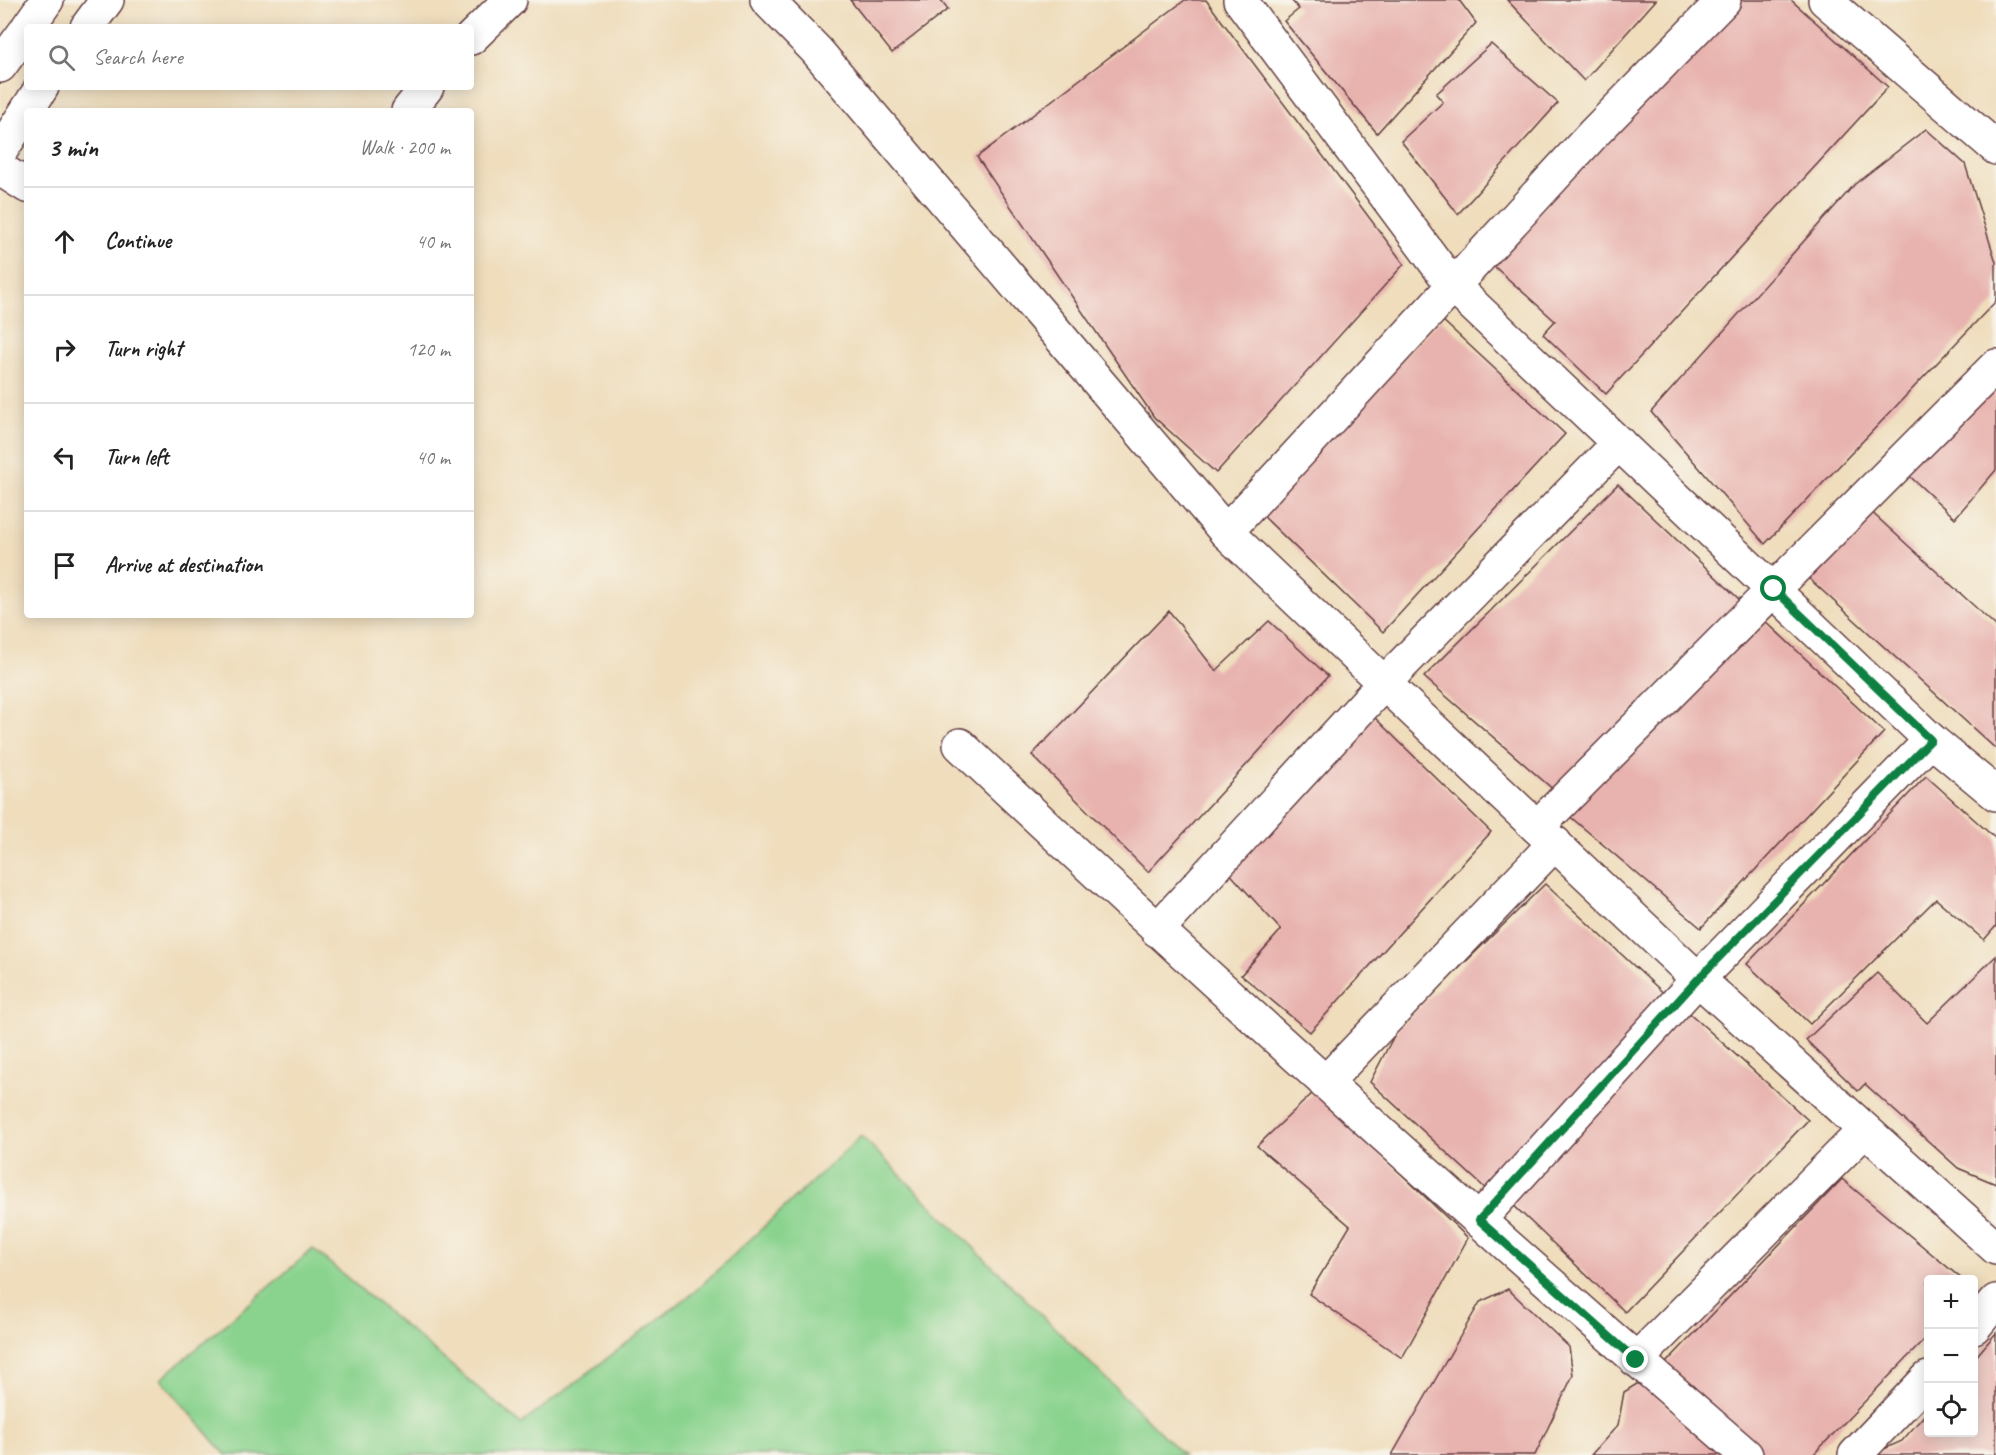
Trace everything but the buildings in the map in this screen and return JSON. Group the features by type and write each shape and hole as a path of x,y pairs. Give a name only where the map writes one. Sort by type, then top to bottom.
{"street":[{"path":"31,24 47,0"},
{"path":"89,24 107,0"},
{"path":"474,35 510,0"},
{"path":"767,0 816,50 1226,532 1698,979 1996,1248"},
{"path":"1240,0 1453,286 1931,740 1996,794"},
{"path":"1226,532 1595,132 1724,0"},
{"path":"1825,0 1996,148"},
{"path":"0,66 24,33"},
{"path":"28,108 40,90"},
{"path":"410,108 425,90"},
{"path":"0,152 24,115"},
{"path":"0,169 24,184"},
{"path":"1325,1083 1546,835 1774,589 1996,366"},
{"path":"1157,930 1384,683 1619,443"},
{"path":"1479,1220 1698,979 1931,740"},
{"path":"960,745 1157,930 1325,1083 1746,1455"},
{"path":"1636,1360 1864,1130"},
{"path":"1978,1322 1996,1301"},
{"path":"1855,1455 1924,1383"}],"green space":[{"path":"861,1136 1183,1455 226,1455 161,1379 313,1249 521,1424 694,1292"}],"route":[{"path":"1636,1360 1479,1220 1698,979 1931,740 1774,589"}]}
